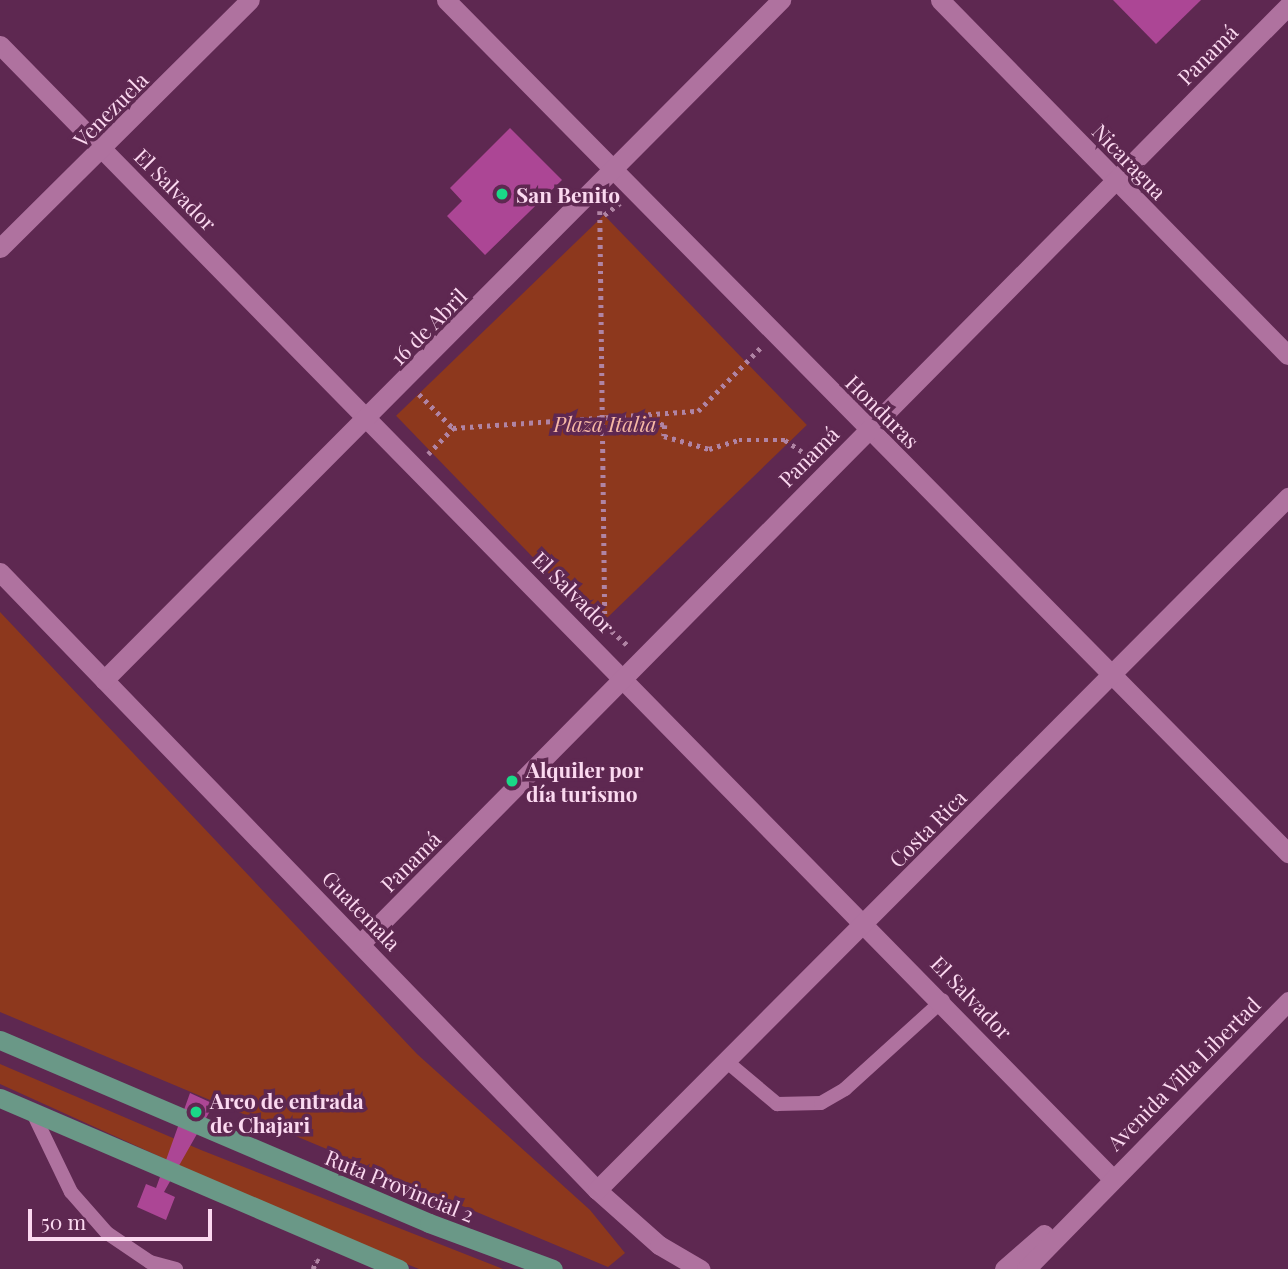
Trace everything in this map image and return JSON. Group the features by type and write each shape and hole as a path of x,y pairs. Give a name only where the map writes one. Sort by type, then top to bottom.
{"main road":[{"name":"Ruta Provincial 2","path":"0,1040 417,1218 553,1269"},
{"path":"0,1098 399,1269"}],"street":[{"name":"Venezuela","path":"0,248 250,0"},
{"name":"Honduras","path":"446,0 1288,853"},
{"name":"16 de Abril","path":"104,680 370,418 780,0"},
{"name":"Nicaragua","path":"940,0 1288,355"},
{"name":"Panamá","path":"362,942 827,468 869,429 1288,6"},
{"name":"El Salvador","path":"0,45 943,1000 1111,1177"},
{"name":"Costa Rica","path":"597,1190 1288,497"},
{"name":"Guatemala","path":"0,572 362,942 597,1190 659,1245 700,1269"},
{"name":"Avenida Villa Libertad","path":"1026,1269 1111,1177 1288,1001"},
{"name":"Avenida Villa Libertad","path":"1003,1269 1111,1177"}],"lane":[{"path":"726,1061 777,1104 821,1103 845,1089 943,1000"},
{"path":"32,1111 71,1192 107,1233 150,1262 176,1269"}],"path":[{"path":"604,215 605,625 641,659"},
{"path":"417,465 453,428 605,422 698,411 775,333"},
{"path":"406,381 453,428"},
{"path":"639,418 665,425 664,436 709,449 739,440 785,440 827,468"},
{"path":"313,1269 316,1260 328,1265"}],"green space":[{"name":"Plaza Italia","path":"604,215 807,425 599,626 396,416"},
{"path":"0,612 417,1054 590,1210 625,1253 608,1267 0,1012"},
{"path":"0,1064 201,1150 503,1269 419,1269 306,1223 0,1084"}],"building":[{"path":"1113,0 1201,0 1156,44"},
{"name":"San Benito","path":"510,128 562,180 485,255 447,216 462,201 450,188"},
{"path":"190,1093 214,1104 164,1192 175,1197 166,1220 137,1207 146,1184 156,1188"}],"place":[{"name":"San Benito","path":"502,194"},
{"name":"Alquiler por día turismo","path":"512,781"},
{"name":"Arco de entrada de Chajari","path":"196,1112"}]}
